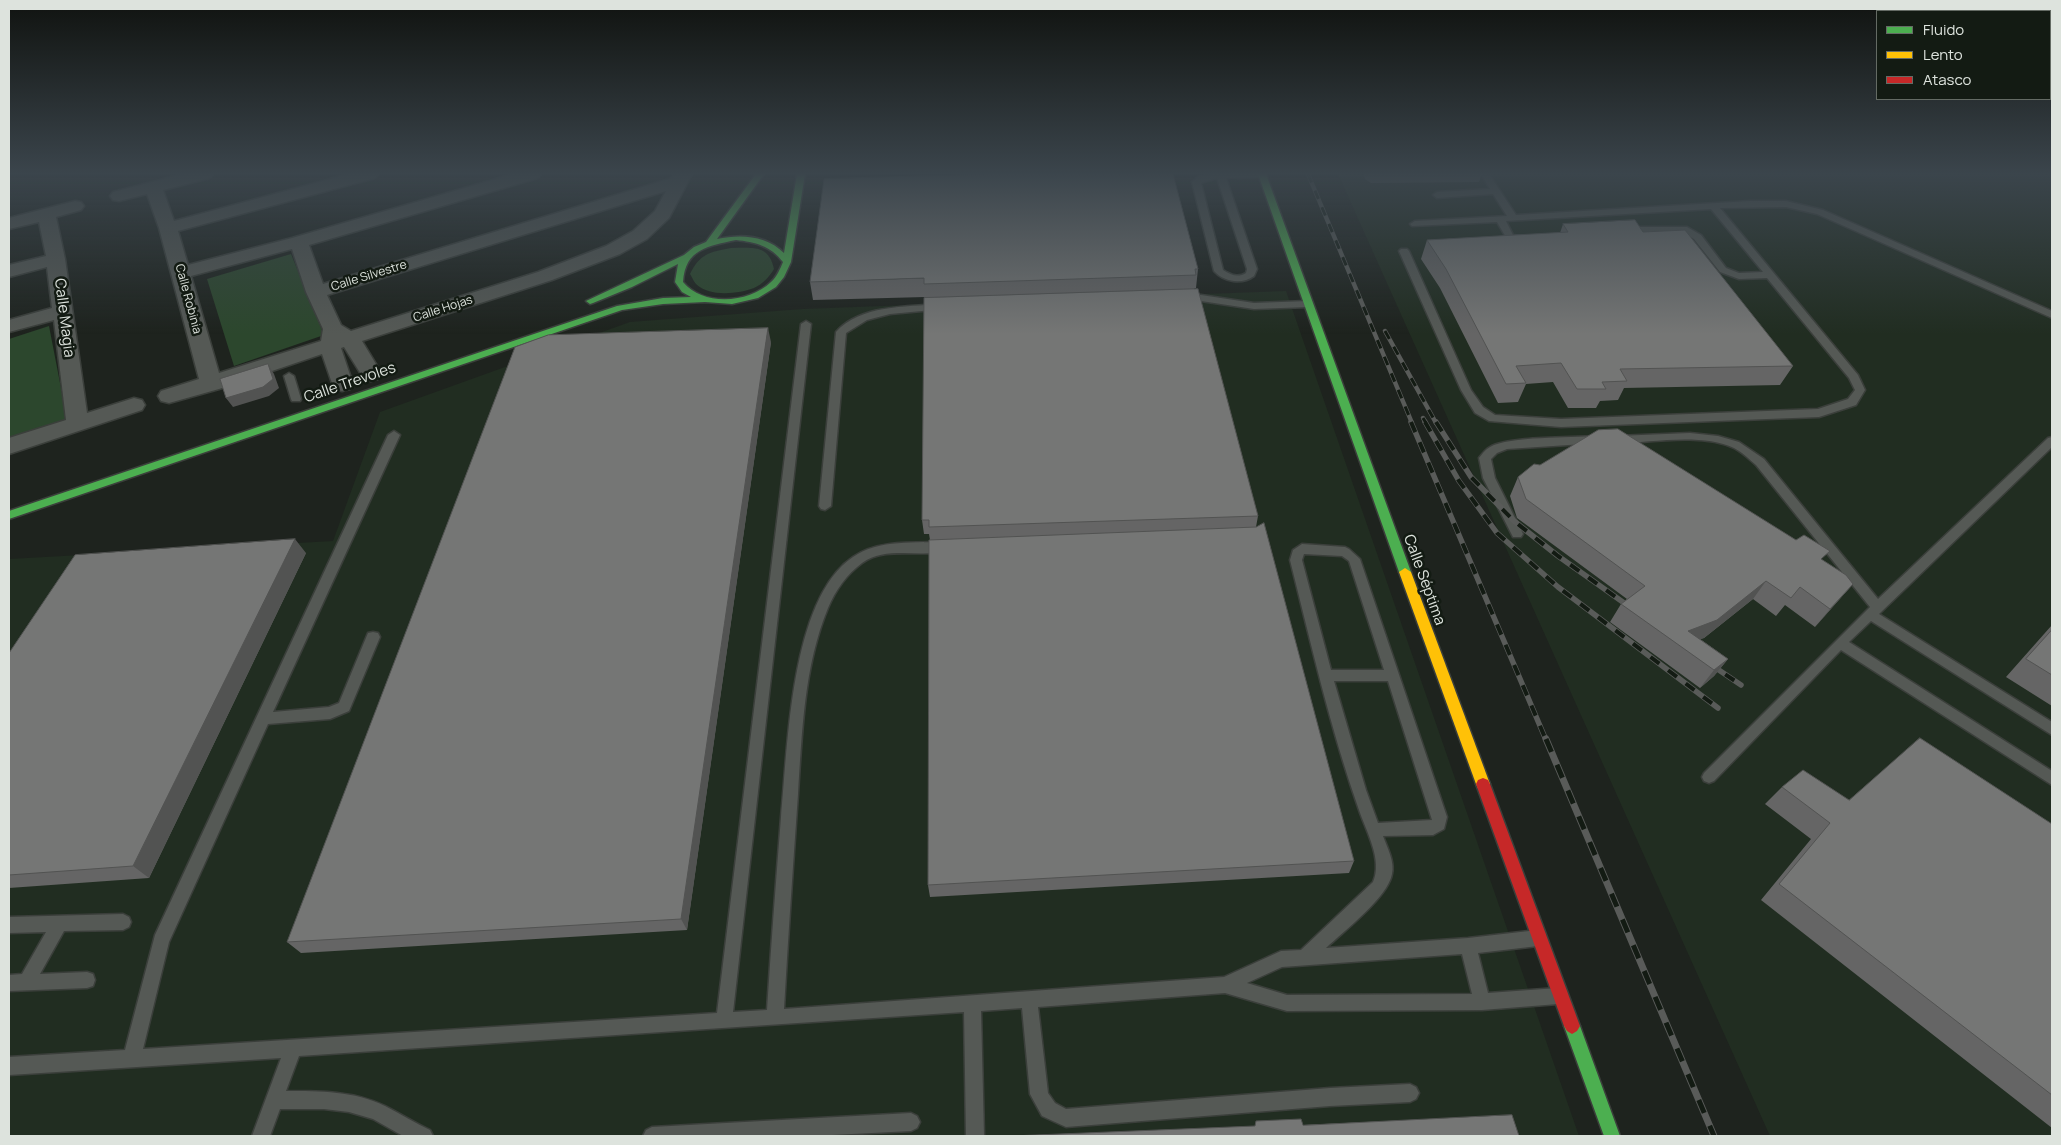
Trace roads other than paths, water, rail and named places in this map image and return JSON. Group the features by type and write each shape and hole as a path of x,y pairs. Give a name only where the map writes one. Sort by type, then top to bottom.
{"street":[{"name":"Calle Magia","path":"49,227 56,259 77,423"},
{"path":"181,273 299,242 344,227"},
{"name":"Calle Silvestre","path":"316,292 523,227"},
{"name":"Calle Hojas","path":"169,396 211,384 338,338 545,276 613,250 648,227"},
{"path":"710,243 721,227"},
{"path":"686,257 679,269 679,282 688,292 705,299 724,301 744,298 762,292 776,284 785,273 792,227"},
{"name":"Calle Séptima","path":"1281,227 1612,1136"},
{"name":"Calle Robinia","path":"168,228 211,384"},
{"path":"575,306 629,285 710,243 736,238 761,240 779,249 787,262"},
{"path":"299,242 316,292 338,338 376,372"},
{"path":"9,271 56,259"},
{"name":"Calle Trevoles","path":"9,515 97,480 620,308 663,301 705,299"},
{"path":"9,326 63,311"},
{"path":"337,385 338,338"},
{"name":"Calle Trevoles","path":"337,385 376,372"},
{"path":"9,446 134,405"}],"lane":[{"path":"1207,227 1219,271 1225,276 1232,278 1247,277 1251,274 1252,269 1238,227"},
{"path":"1505,227 1510,237 1519,240 1531,239"},
{"path":"1404,251 1466,390 1479,410 1493,418 1552,423 1819,413 1852,402 1860,390 1854,377 1730,227"},
{"path":"1855,227 2052,314"},
{"path":"1617,230 1684,228 1692,231 1722,269 1729,274 1769,275"},
{"path":"1172,299 1201,298 1254,306 1308,304"},
{"path":"825,506 841,332 863,318 890,311 953,306"},
{"path":"724,1021 806,324"},
{"path":"289,376 296,399"},
{"path":"132,1058 161,941 394,435"},
{"path":"1517,534 1485,467 1485,458 1493,450 1506,445 1539,442 1712,438 1732,443 1748,451 1760,462 1847,572 1874,611 2052,729"},
{"path":"1708,777 1840,643 2052,441"},
{"path":"775,1018 784,869 799,692 813,632 825,601 838,578 857,560 876,552 960,546"},
{"path":"1304,957 1379,886 1386,872 1374,830 1359,790 1326,676 1296,560 1297,553 1302,549 1345,552 1354,559 1440,817 1439,824 1433,828 1374,830"},
{"path":"263,719 330,713 344,707 372,637"},
{"path":"1840,643 2052,779"},
{"path":"1326,676 1393,675"},
{"path":"9,925 123,922"},
{"path":"26,982 59,924"},
{"path":"1225,985 1281,959 1468,946 1539,938"},
{"path":"1468,946 1482,1002"},
{"path":"9,983 87,980"},
{"path":"9,1066 775,1018 1225,985 1287,1003 1482,1002 1560,996"},
{"path":"1030,999 1039,1094 1045,1108 1054,1114 1066,1118 1330,1097 1410,1093"},
{"path":"972,1004 975,1136"},
{"path":"261,1136 293,1048"},
{"path":"274,1100 338,1100 373,1110 414,1133 424,1136"},
{"path":"652,1136 911,1122"}],"railway":[{"path":"1330,227 1412,423"},
{"path":"1385,331 1436,423"},
{"path":"1423,418 1426,423"},
{"path":"1411,422 1546,740"},
{"path":"1425,422 1459,481 1497,533 1558,587 1718,708"},
{"path":"1436,422 1471,477 1514,521 1558,556 1634,610"},
{"path":"1707,662 1741,685"},
{"path":"1546,739 1714,1136"}]}
